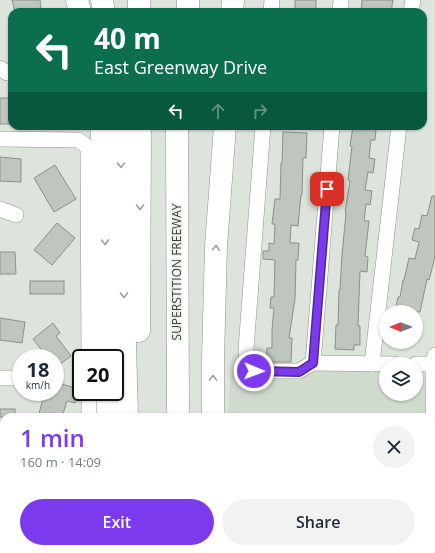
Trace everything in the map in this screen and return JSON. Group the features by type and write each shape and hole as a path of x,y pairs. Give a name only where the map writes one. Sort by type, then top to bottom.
{"highway":[{"path":"101,130 103,147 107,349"},
{"path":"118,130 128,413"},
{"path":"139,413 140,130"},
{"name":"SUPERSTITION FREEWAY","path":"177,130 178,413"},
{"path":"177,315 188,130"},
{"path":"213,413 213,344 216,246 225,130"},
{"path":"108,401 108,413"}],"street":[{"path":"263,130 246,362 249,368 254,371 299,372 313,363 379,364"},
{"path":"313,363 332,130"},
{"path":"372,364 398,130"},
{"path":"0,139 78,140 88,147 89,349"},
{"path":"0,209 16,215"},
{"path":"423,362 434,360 434,413"},
{"path":"0,378 12,378"},
{"path":"89,401 89,413"}],"shaded area":[{"path":"379,364 379,401 423,401 423,364 433,364 433,413 228,413 231,371"}],"building":[{"path":"12,0 40,0 41,8 14,8"},
{"path":"295,0 316,0 316,8 295,8"},
{"path":"362,0 393,0 392,8 361,8"},
{"path":"0,98 8,98 8,124 0,124"},
{"path":"352,130 376,130 375,140 371,140 369,158 375,159 373,173 368,172 365,190 372,191 370,205 366,204 364,221 369,221 365,256 368,257 367,272 360,271 358,326 360,326 360,345 354,345 354,350 335,349 336,325 338,325 345,212 350,181 348,180 352,146 350,146"},
{"path":"283,132 307,133 306,158 303,158 302,195 298,226 291,225 290,243 299,243 298,260 296,260 295,299 289,338 292,338 291,362 266,362 267,348 272,348 274,308 270,308 271,297 274,297 275,260 263,259 263,251 269,251 269,243 274,244 275,224 272,224 275,199 280,199"},
{"path":"0,157 21,159 21,182 0,181"},
{"path":"55,165 76,199 54,212 34,178"},
{"path":"432,196 435,196 435,257 429,280 427,279 421,305 396,305 398,297 400,297 409,258 415,259 419,242 412,240 415,228 419,229 422,215 427,216"},
{"path":"57,223 75,238 52,265 34,250"},
{"path":"0,252 15,252 16,274 0,274"},
{"path":"30,281 64,281 64,294 30,294"},
{"path":"0,318 25,322 22,343 0,340"},
{"path":"53,323 60,333 56,336 71,356 64,361 64,349 41,349 33,339"},
{"path":"64,385 72,387 72,401 76,401 75,403 67,401 63,413 39,413 42,401 64,401"},
{"path":"0,409 15,409 15,413 0,413"}],"route":[{"path":"254,371 299,372 313,363 327,189"}]}
